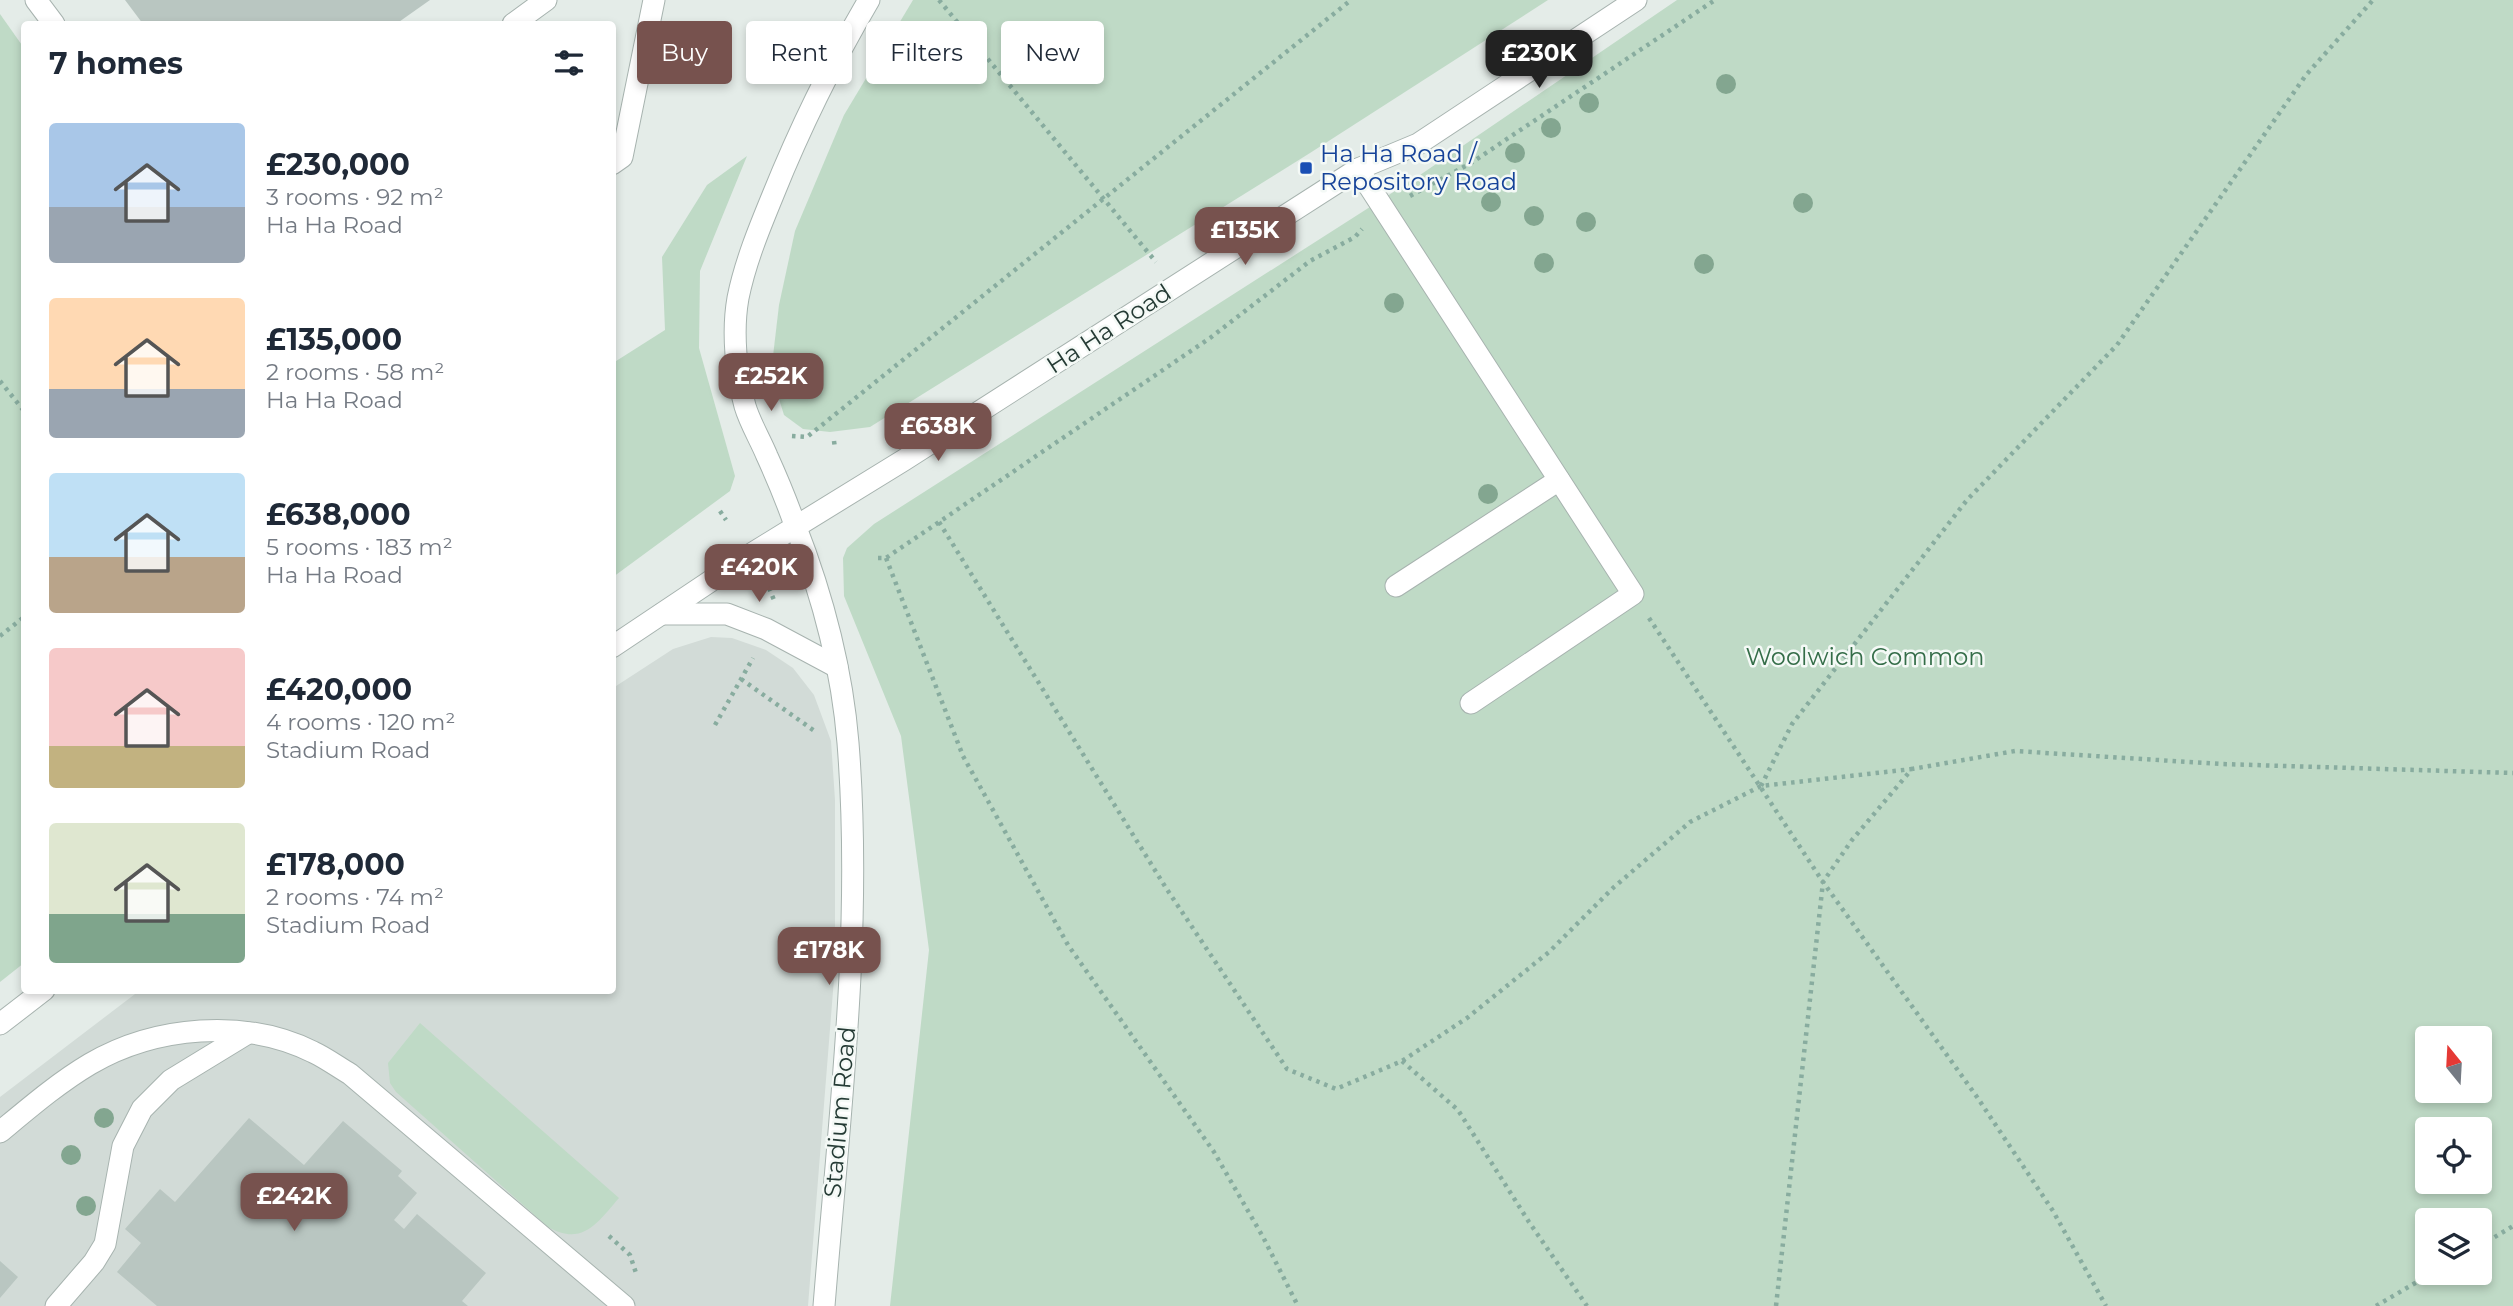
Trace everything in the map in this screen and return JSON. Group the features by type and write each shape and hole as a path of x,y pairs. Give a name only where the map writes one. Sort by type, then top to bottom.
{"street":[{"path":"36,0 52,21"},
{"path":"517,21 546,0"},
{"path":"616,161 622,157 654,0"},
{"name":"Stadium Road","path":"824,1306 850,982 854,860 847,740 837,667 814,580 796,526 746,411 739,382 735,327 738,299 748,260 802,123 869,0"},
{"name":"Ha Ha Road","path":"616,644 796,526 1358,169 1418,144 1636,0"},
{"path":"1358,169 1633,594 1472,703"},
{"path":"1396,586 1559,480"},
{"path":"662,614 727,614 766,629 837,667"},
{"path":"0,1024 39,994"},
{"path":"0,1132 54,1088 91,1063 130,1045 169,1035 202,1031 248,1032 281,1040 313,1051 350,1074 624,1306"},
{"path":"55,1306 94,1262 106,1244 123,1146 142,1109 171,1080 248,1032"}],"path":[{"path":"939,0 1156,262"},
{"path":"792,436 807,437 1351,0"},
{"path":"878,558 886,558 1210,338 1310,261 1355,237 1363,228 1412,195 1471,163 1715,0"},
{"path":"1761,786 1792,724 1967,500 2117,345 2306,75 2373,0"},
{"path":"0,381 21,407"},
{"path":"834,441 835,448"},
{"path":"720,511 726,520"},
{"path":"940,522 1166,888 1287,1069 1336,1089 1402,1061 1467,1018 1549,952 1614,887 1690,822 1761,786 1912,769 2015,751 2221,764 2513,773"},
{"path":"886,558 970,768 1068,945 1214,1152 1263,1237 1298,1306"},
{"path":"1633,594 1823,882 1977,1097 2053,1211 2106,1306"},
{"path":"0,636 21,619"},
{"path":"715,725 754,656"},
{"path":"741,679 825,739"},
{"path":"1776,1306 1823,882 1852,840 1912,769"},
{"path":"1402,1061 1458,1110 1529,1222 1587,1306"},
{"path":"2492,1239 2513,1226"},
{"path":"609,1236 630,1255 633,1269 640,1278"},
{"path":"2376,1306 2415,1283"}],"shaded area":[{"path":"711,637 732,638 766,650 793,668 814,695 831,741 835,800 835,966 808,1306 0,1306 0,1097 135,994 616,994 616,686 673,649"}],"green space":[{"path":"913,0 1548,0 1310,153 870,427 830,432 803,429 784,415 771,373 779,305 795,231 844,115 866,78 866,84 987,84 987,21 900,21"},
{"name":"Woolwich Common","path":"1677,0 2513,0 2513,1306 890,1306 929,950 901,736 844,596 843,558 847,548 874,524 1420,175"},
{"path":"0,14 21,44 21,965 0,982"},
{"path":"747,156 700,271 699,348 735,476 730,491 616,575 616,361 665,330 662,257 707,185"},
{"path":"420,1023 619,1198 597,1223 580,1233 571,1234 548,1227 396,1092 390,1083 388,1063"}],"building":[{"path":"125,0 430,0 400,21 141,21"},
{"path":"249,1118 304,1165 343,1121 402,1171 398,1176 417,1193 394,1220 404,1229 417,1214 486,1273 462,1301 468,1306 157,1306 117,1272 141,1243 125,1229 160,1189 175,1202"},
{"path":"0,1261 18,1277 0,1298"}],"place":[{"name":"Ha Ha Road / Repository Road","path":"1306,168"}]}
